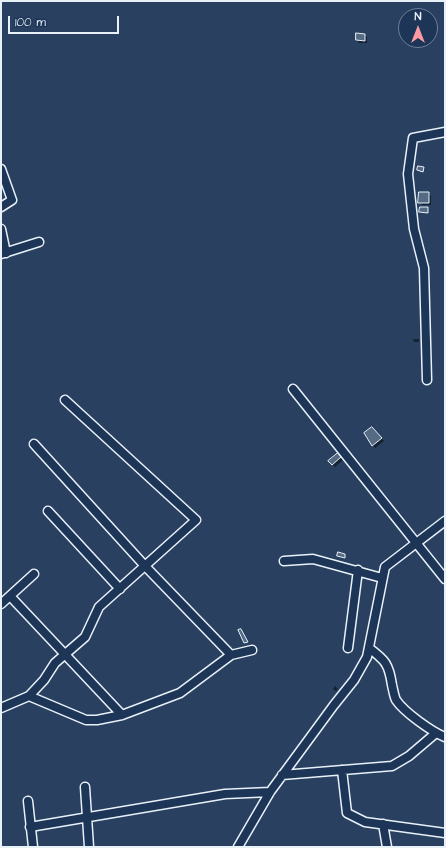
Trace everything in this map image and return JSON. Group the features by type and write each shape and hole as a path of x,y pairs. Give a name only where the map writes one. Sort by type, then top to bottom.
{"street":[{"path":"427,380 424,268 414,229 408,174 413,138 445,132"},
{"path":"1,169 12,200 1,207"},
{"path":"1,229 3,253 40,242"},
{"path":"293,389 445,579"},
{"path":"1,708 29,696 44,680 55,663 85,637 99,607 196,520 65,400"},
{"path":"34,444 145,566 231,655"},
{"path":"48,511 120,588"},
{"path":"238,847 270,792 354,680 367,656 385,567 445,521"},
{"path":"284,561 313,558 382,578"},
{"path":"348,648 358,570"},
{"path":"1,604 34,574"},
{"path":"10,596 122,714"},
{"path":"368,648 384,659 390,670 396,700 413,716 445,738"},
{"path":"29,696 86,720 97,720 122,714 180,693 231,655 252,650"},
{"path":"282,775 392,766 409,756 436,733"},
{"path":"342,770 347,813 365,822 445,833"},
{"path":"86,787 89,847"},
{"path":"30,826 225,794 270,792"},
{"path":"28,801 33,847"},
{"path":"383,824 388,847"}],"building":[{"path":"356,33 365,34 365,41 356,40"},
{"path":"418,166 424,167 423,172 417,170"},
{"path":"419,192 429,192 429,203 418,203"},
{"path":"420,207 428,207 428,213 419,212"},
{"path":"372,427 382,438 372,446 364,433"},
{"path":"338,453 341,457 332,465 328,461"},
{"path":"338,552 345,554 345,558 337,556"},
{"path":"241,629 248,642 244,643 238,630"}]}
